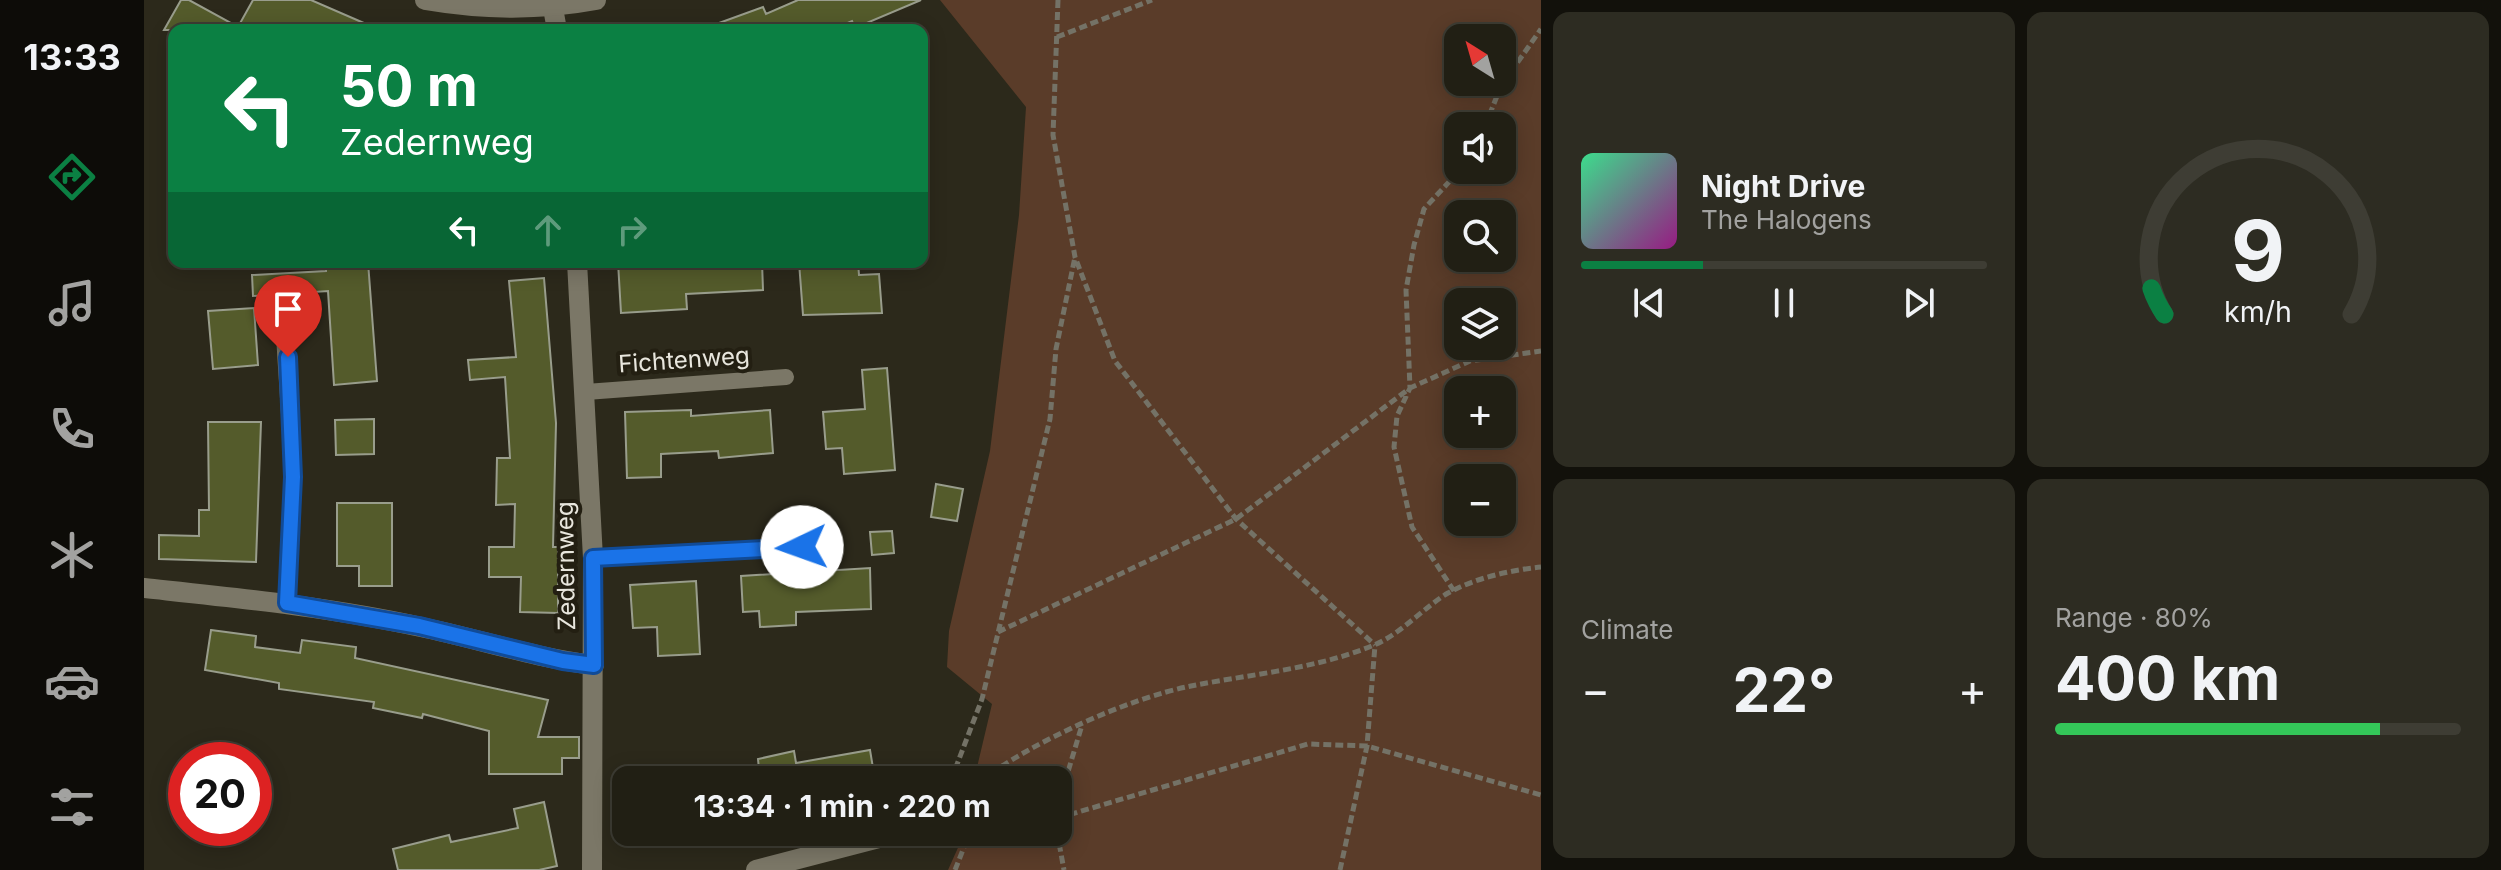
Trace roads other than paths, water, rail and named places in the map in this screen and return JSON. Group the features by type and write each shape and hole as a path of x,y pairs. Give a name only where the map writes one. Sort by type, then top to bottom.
{"street":[{"path":"425,0 478,9 553,8 596,0"},
{"path":"553,8 556,24"},
{"name":"Zedernweg","path":"577,268 593,558 592,870"},
{"path":"144,588 287,603 419,626 563,661 594,665"},
{"path":"756,870 848,846"}],"lane":[{"path":"283,320 293,477 287,603"},
{"name":"Fichtenweg","path":"586,392 786,377"},
{"path":"593,558 802,547"}]}
